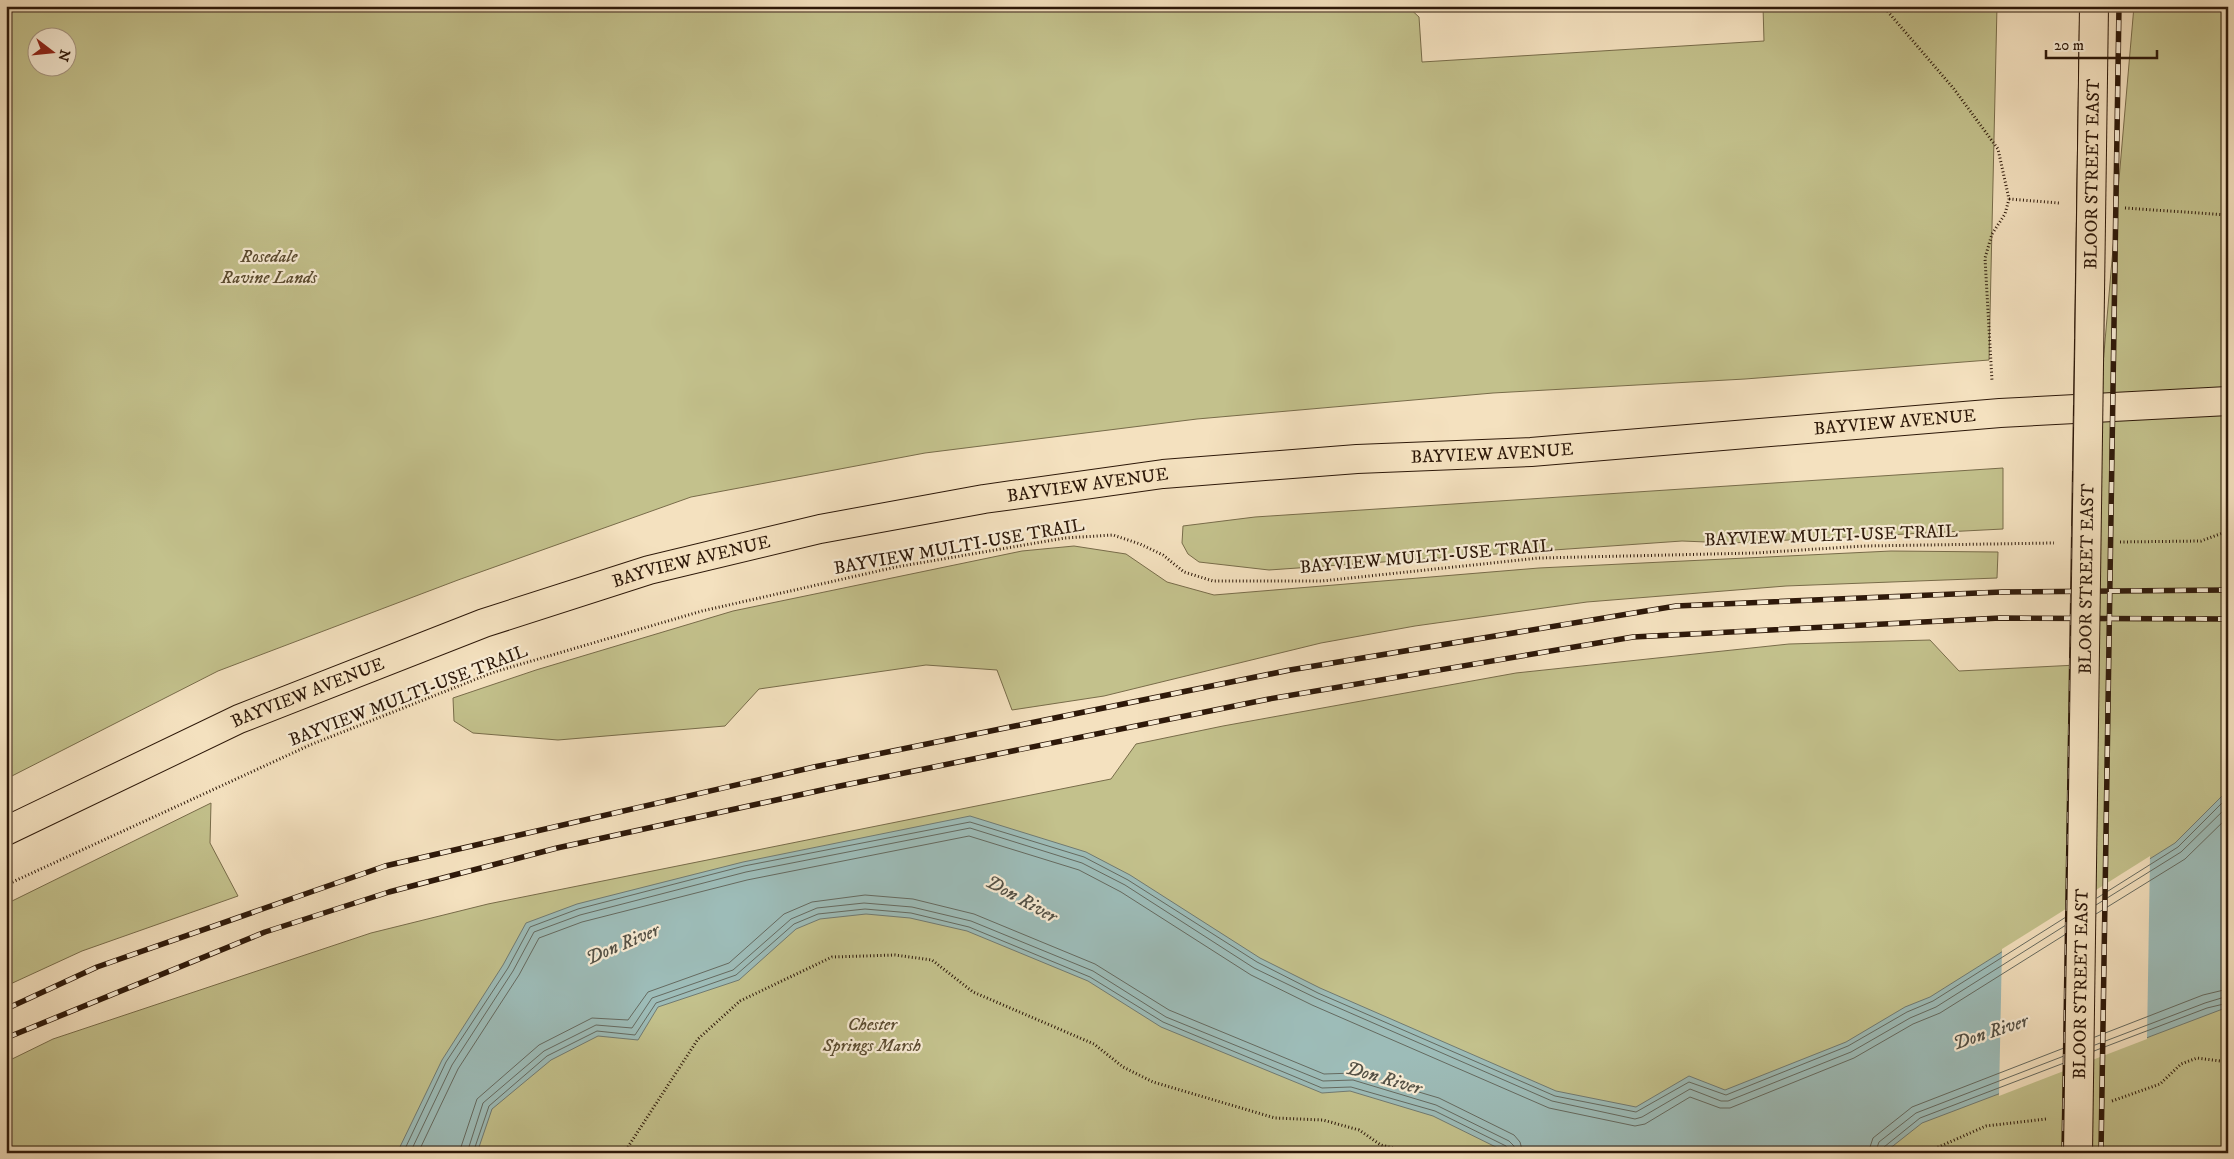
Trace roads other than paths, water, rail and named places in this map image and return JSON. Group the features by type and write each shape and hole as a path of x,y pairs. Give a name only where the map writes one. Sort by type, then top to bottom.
{"main road":[{"name":"BLOOR STREET EAST","path":"2078,1153 2094,6"},
{"name":"BAYVIEW AVENUE","path":"6,831 239,719 484,623 649,570 820,529 984,499 1163,474 1357,459 1531,452 1994,414 2228,401"}],"water":[{"name":"Don River","path":"2228,790 2228,1007 1922,1123 1884,1153 1508,1153 1433,1116 1350,1091 1322,1093 1161,1027 1088,981 967,931 910,918 866,914 820,919 796,929 739,980 658,1007 638,1040 598,1036 551,1060 492,1109 477,1153 397,1153 442,1060 503,965 526,923 577,904 743,862 970,816 1086,852 1130,875 1260,958 1320,988 1556,1091 1636,1107 1689,1076 1725,1090 1846,1042 1905,1007 1930,997 2175,843"}],"railway":[{"path":"2064,1153 2082,6"},
{"path":"2101,1153 2119,6"},
{"path":"6,1009 97,967 385,866 814,767 1290,670 1676,606 2002,592 2228,590"},
{"path":"6,1038 265,932 389,892 557,848 840,786 1269,699 1633,637 2000,618 2228,619"}],"park label":[{"name":"Rosedale Ravine Lands","path":"269,266"},
{"name":"Chester Springs Marsh","path":"872,1034"}]}
